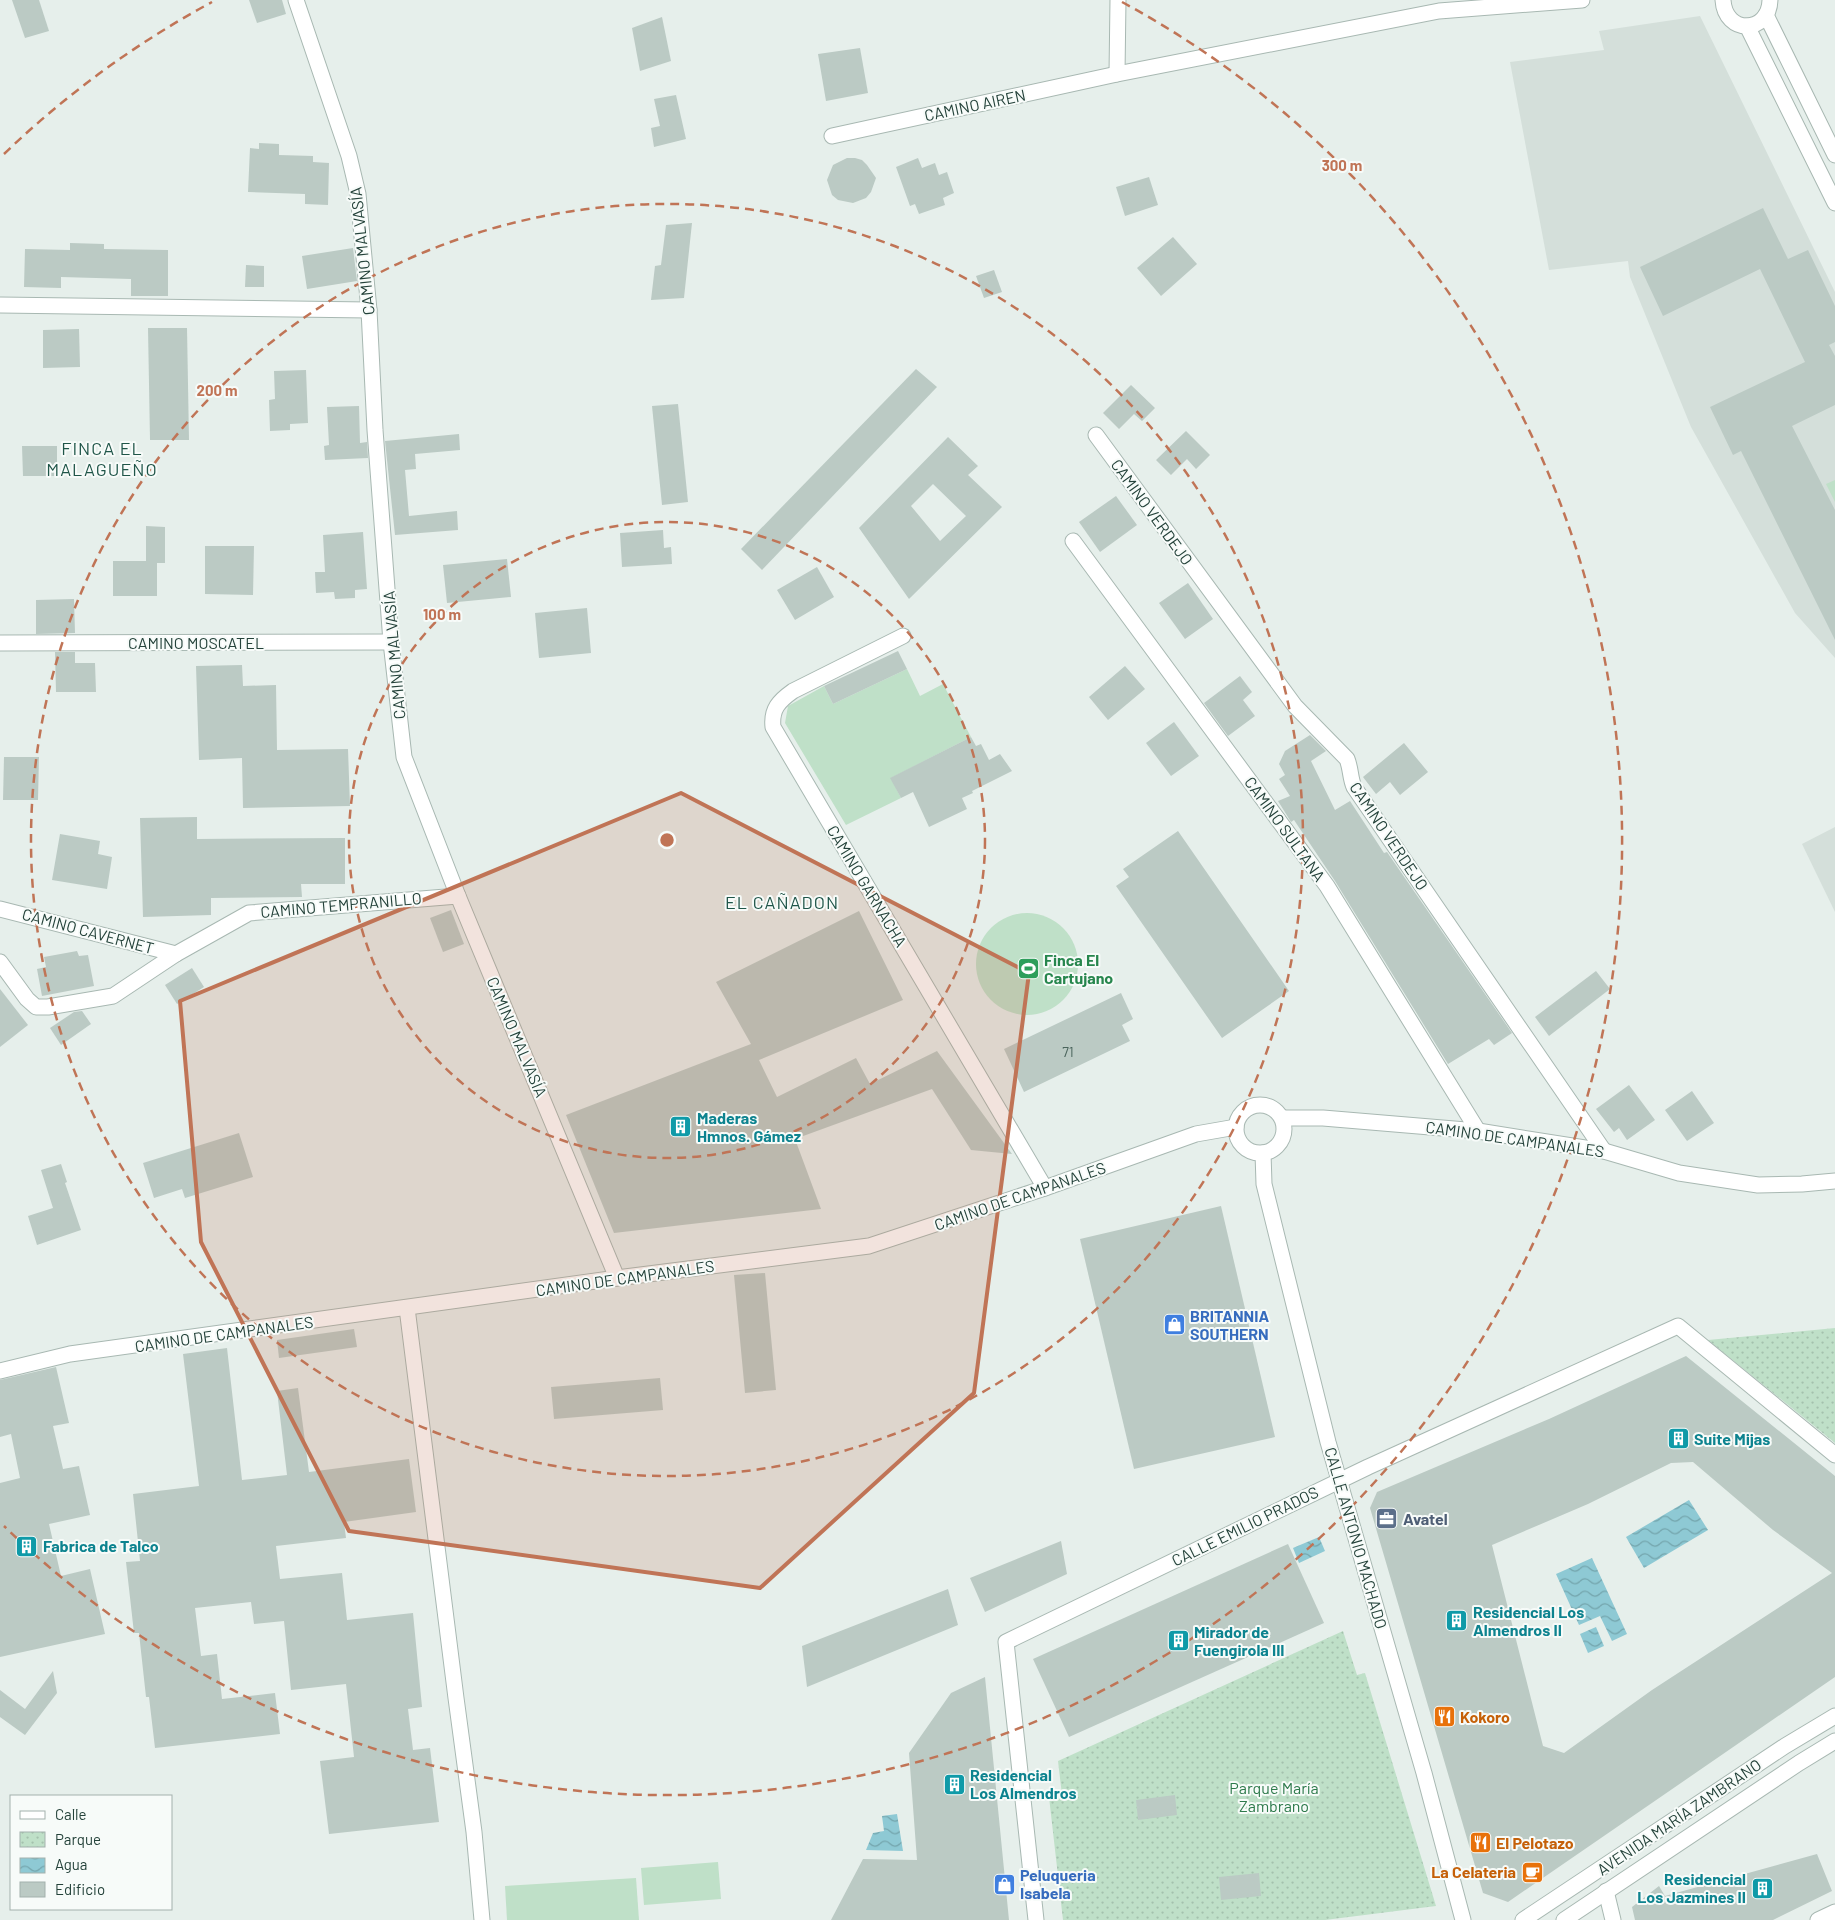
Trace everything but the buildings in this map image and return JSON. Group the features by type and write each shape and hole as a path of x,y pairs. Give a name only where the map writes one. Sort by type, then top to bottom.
{"street":[{"name":"CAMINO MALVASÍA","path":"296,0 349,156 358,194 369,310 375,430 391,642 404,757 458,896 617,1278"},
{"path":"1117,74 1118,0"},
{"name":"CAMINO AIREN","path":"832,136 1117,74 1439,11 1582,0"},
{"path":"1723,0 1726,15 1739,25 1747,26 1755,24 1766,15 1770,0"},
{"path":"1766,15 1835,155"},
{"path":"1747,26 1835,203"},
{"path":"0,306 369,310"},
{"name":"CAMINO VERDEJO","path":"1096,435 1295,706 1347,759 1351,768 1350,777 1354,787 1604,1151"},
{"name":"CAMINO SULTANA","path":"1073,541 1327,886 1478,1131"},
{"name":"CAMINO GARNACHA","path":"903,636 793,691 782,699 775,708 772,717 773,727 1046,1188"},
{"name":"CAMINO MOSCATEL","path":"0,644 391,642"},
{"name":"CAMINO TEMPRANILLO","path":"0,962 27,999 36,1006 48,1007 113,996 176,954 249,913 458,896"},
{"name":"CAMINO CAVERNET","path":"0,908 176,954"},
{"path":"1255,1105 1270,1107 1282,1118 1284,1131 1282,1138 1271,1150 1263,1153 1247,1149 1237,1136 1236,1127 1242,1113 1255,1105"},
{"name":"CAMINO DE CAMPANALES","path":"1282,1118 1323,1118 1478,1131 1604,1151 1679,1172 1723,1181 1758,1185 1835,1181"},
{"name":"CAMINO DE CAMPANALES","path":"0,1371 70,1354 617,1278 869,1246 1046,1188 1196,1134 1236,1127"},
{"name":"CALLE ANTONIO MACHADO","path":"1263,1153 1264,1184 1328,1442 1424,1773 1463,1920"},
{"path":"407,1308 474,1832 482,1920"},
{"name":"CALLE EMILIO PRADOS","path":"1036,1920 1006,1642 1339,1480 1678,1326 1835,1455"},
{"name":"AVENIDA MARÍA ZAMBRANO","path":"1523,1920 1786,1746 1835,1716"},
{"name":"AVENIDA MARÍA ZAMBRANO","path":"1564,1920 1798,1763 1835,1742"},
{"path":"1606,1891 1613,1920"},
{"path":"1818,1920 1835,1912"}],"highlighted area":[{"path":"681,793 1029,973 974,1393 760,1588 349,1531 201,1242 180,1001"}],"shaded area":[{"path":"1700,16 1835,292 1835,658 1795,613 1691,427 1630,277 1628,261 1549,270 1510,62 1604,50 1599,31"},
{"path":"1835,827 1835,912 1802,844"}],"green space":[{"path":"1835,480 1835,502 1826,484"},
{"path":"907,669 920,696 943,684 971,737 891,778 901,798 846,825 785,723 788,706 824,686 833,704"},
{"name":"Finca El Cartujano","path":"1027,913 1046,917 1063,928 1074,945 1078,964 1074,983 1063,1000 1046,1011 1027,1015 1008,1011 991,1000 980,983 976,964 980,945 991,928 1008,917"},
{"path":"1835,1328 1835,1443 1708,1340"},
{"name":"Parque María Zambrano","path":"1343,1631 1357,1675 1365,1673 1436,1906 1325,1920 1063,1920 1049,1797 1062,1795 1058,1761"},
{"path":"718,1862 721,1899 644,1905 641,1868"},
{"path":"636,1878 639,1920 507,1920 505,1886"}],"water":[{"path":"1689,1500 1708,1530 1644,1568 1626,1537"},
{"path":"1319,1537 1325,1551 1299,1563 1293,1548"},
{"path":"1592,1558 1627,1634 1612,1641 1600,1616 1579,1625 1556,1574"},
{"path":"1596,1627 1604,1646 1588,1653 1580,1634"},
{"path":"897,1814 903,1851 866,1850 873,1833 884,1831 882,1816"}],"place":[{"name":"Finca El Cartujano","path":"1028,969"},
{"name":"Maderas Hmnos. Gámez","path":"681,1127"},
{"name":"BRITANNIA SOUTHERN","path":"1174,1325"},
{"name":"Suite Mijas","path":"1678,1439"},
{"name":"Avatel","path":"1387,1519"},
{"name":"Fabrica de Talco","path":"27,1546"},
{"name":"Residencial Los Almendros II","path":"1457,1621"},
{"name":"Mirador de Fuengirola III","path":"1178,1641"},
{"name":"Kokoro","path":"1444,1717"},
{"name":"Residencial Los Almendros","path":"954,1784"},
{"name":"El Pelotazo","path":"1480,1843"},
{"name":"La Celateria","path":"1532,1872"},
{"name":"Peluqueria Isabela","path":"1004,1884"},
{"name":"Residencial Los Jazmines II","path":"1762,1888"}],"district":[{"name":"FINCA EL MALAGUEÑO","path":"102,459"},
{"name":"EL CAÑADON","path":"782,903"}]}
